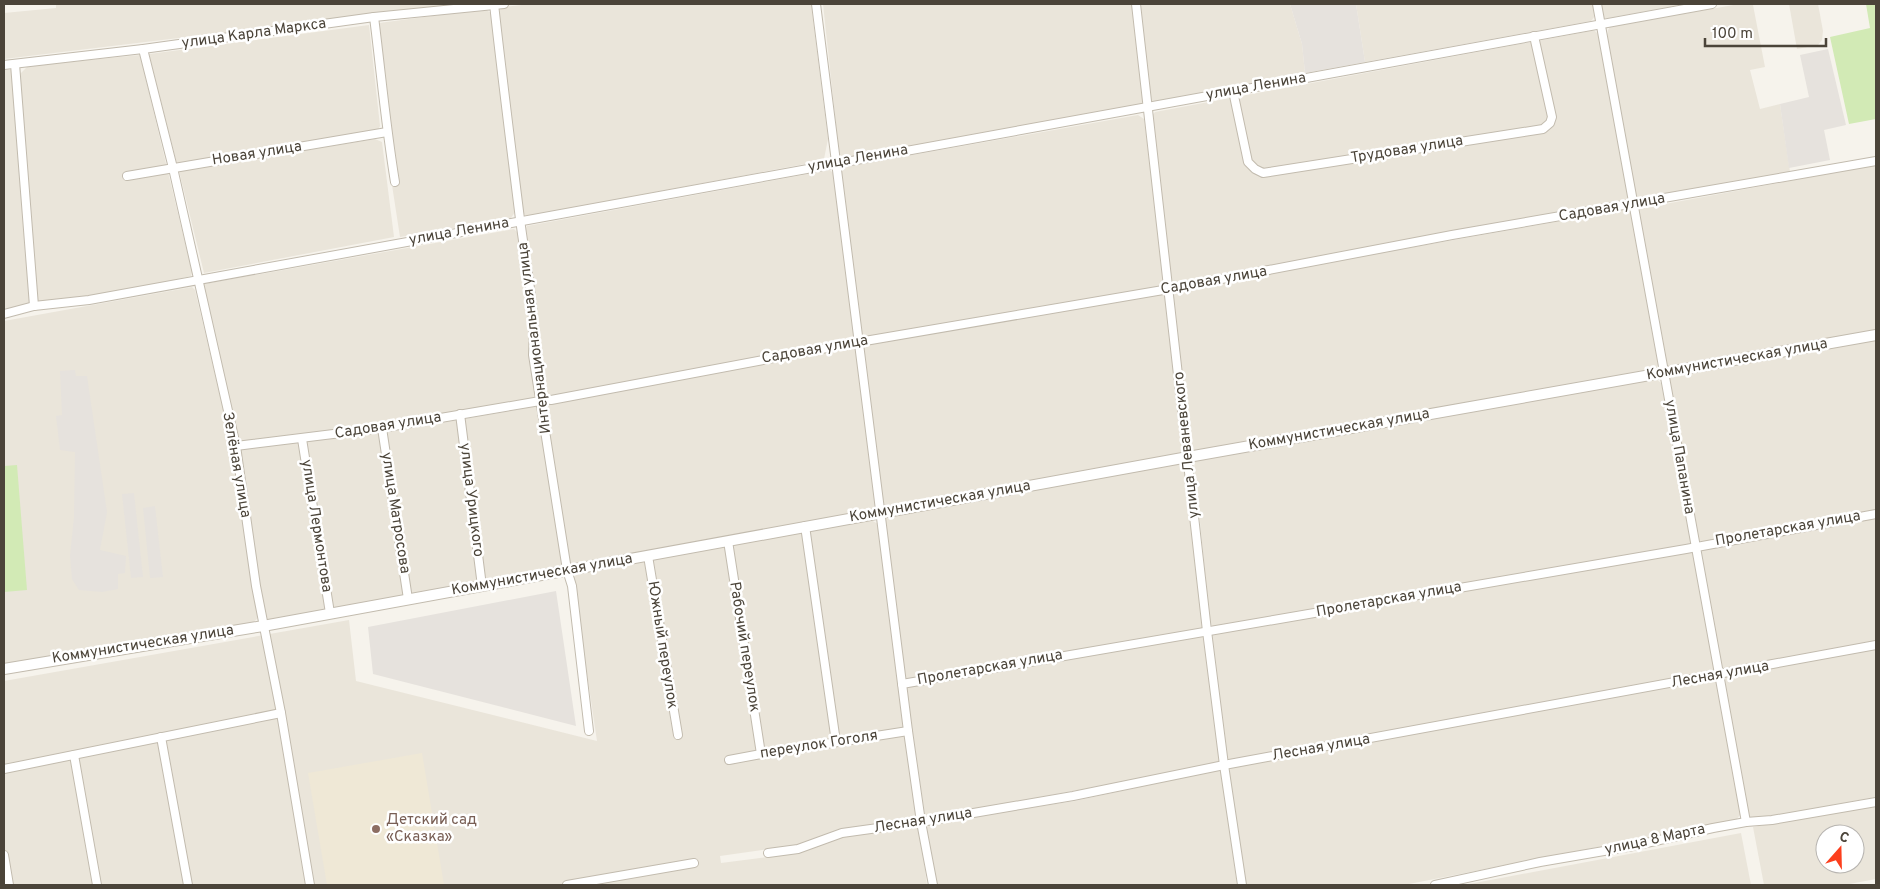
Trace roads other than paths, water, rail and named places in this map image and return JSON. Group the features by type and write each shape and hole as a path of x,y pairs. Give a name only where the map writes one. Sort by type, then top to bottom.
{"street":[{"name":"Интернациональная улица","path":"494,4 520,222 533,302 533,355 567,570 572,586 589,731"},
{"name":"улица Карла Маркса","path":"4,65 143,49 374,17 504,4"},
{"path":"816,4 908,731 921,822 933,885"},
{"name":"улица Леваневского","path":"1136,4 1207,631 1242,885"},
{"name":"улица Папанина","path":"1597,4 1746,822"},
{"name":"улица Ленина","path":"4,314 34,306 90,300 1712,4"},
{"path":"374,17 387,132 395,182"},
{"name":"Трудовая улица","path":"1233,91 1248,162 1255,169 1263,173 1543,130 1550,123 1552,117 1534,36"},
{"name":"Зелёная улица","path":"143,49 173,168 236,446 263,626 281,713 310,885"},
{"path":"15,64 34,306"},
{"name":"Новая улица","path":"127,176 387,132"},
{"name":"Садовая улица","path":"551,400 859,342 1169,289 1452,235 1633,205 1876,161"},
{"name":"Коммунистическая улица","path":"4,669 263,626 805,526 1876,335"},
{"name":"Садовая улица","path":"236,446 382,428 540,401"},
{"name":"улица Урицкого","path":"460,414 482,586"},
{"name":"улица Матросова","path":"382,428 408,599"},
{"name":"улица Лермонтова","path":"302,439 330,613"},
{"name":"Пролетарская улица","path":"902,684 1686,549 1876,514"},
{"path":"805,526 836,742"},
{"name":"Рабочий переулок","path":"728,541 761,754"},
{"name":"Южный переулок","path":"648,556 678,735"},
{"name":"Лесная улица","path":"768,853 798,849 842,833 921,822 1073,796 1224,765 1876,645"},
{"path":"4,769 281,713"},
{"name":"переулок Гоголя","path":"729,760 908,731"},
{"path":"161,737 188,885"},
{"path":"74,755 97,885"},
{"name":"улица 8 Марта","path":"1435,885 1540,862 1634,846 1746,822 1772,820 1876,802"},
{"path":"4,855 9,885"},
{"path":"568,885 694,864"}],"place":[{"name":"Детский сад «Сказка»","path":"376,829"}]}
